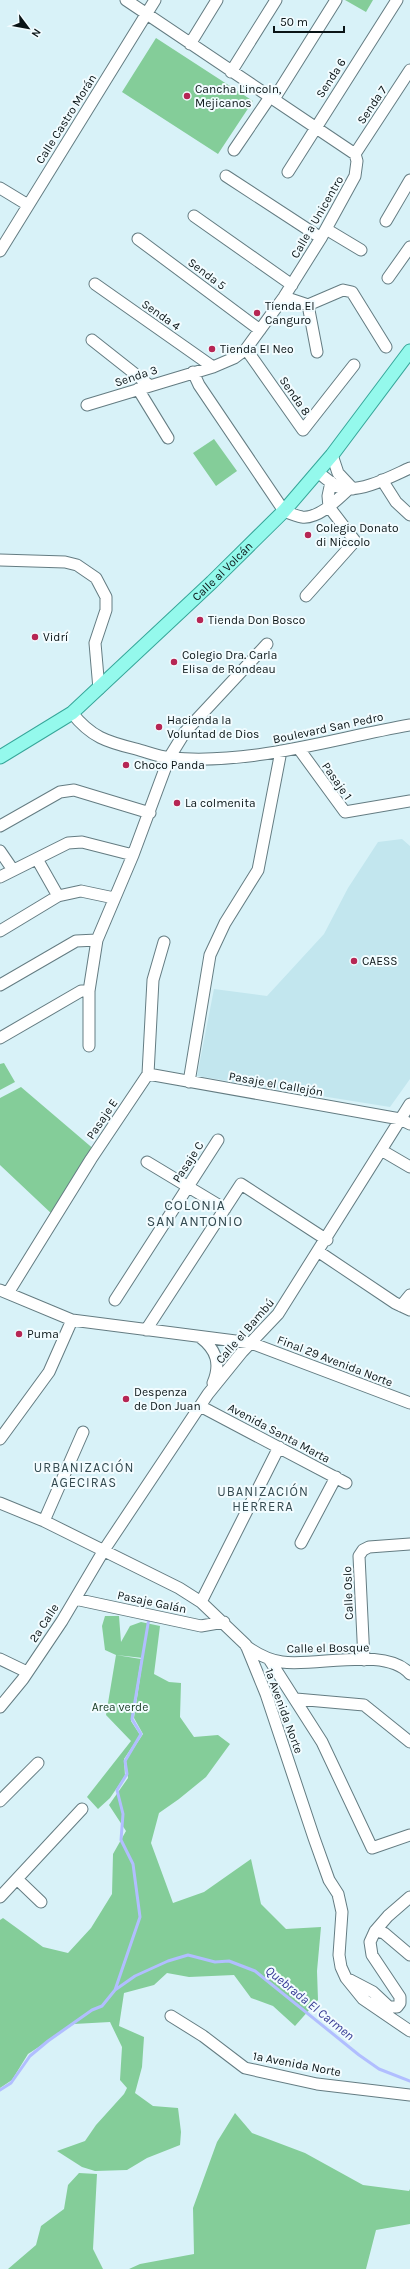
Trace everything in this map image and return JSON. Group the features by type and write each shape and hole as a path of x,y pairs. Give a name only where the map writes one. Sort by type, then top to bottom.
{"main road":[{"name":"Calle al Volcán","path":"0,757 72,713 99,689 284,511 332,455 410,351"}],"street":[{"path":"126,0 355,154"},
{"name":"Calle Castro Morán","path":"0,251 154,0"},
{"path":"190,44 217,0"},
{"path":"231,72 276,0"},
{"path":"234,150 272,98 336,0"},
{"name":"Senda 6","path":"288,172 315,127 397,0"},
{"name":"Senda 7","path":"355,154 409,73"},
{"name":"Calle a Unicentro","path":"193,372 213,367 234,358 246,349 284,297 324,233 355,176 357,161 355,154"},
{"path":"226,176 324,233 362,250"},
{"path":"386,221 410,180"},
{"path":"0,188 28,205"},
{"path":"194,216 292,285"},
{"name":"Senda 5","path":"138,239 260,330"},
{"path":"388,278 410,247"},
{"name":"Senda 4","path":"95,284 213,367"},
{"path":"284,297 308,305 343,290 352,292 386,347"},
{"path":"308,305 317,352"},
{"path":"92,340 149,385"},
{"name":"Senda 8","path":"246,349 303,430 354,365"},
{"path":"193,372 199,385 284,511 302,517 309,516 328,507 352,488"},
{"name":"Senda 3","path":"87,405 193,372"},
{"path":"138,389 168,438"},
{"path":"332,455 338,473 352,488"},
{"path":"318,472 340,488 352,488 382,480 410,468"},
{"path":"382,480 396,502 410,515"},
{"path":"306,596 355,541 328,507 328,496 332,482"},
{"path":"0,560 65,562 77,565 96,578 106,597 106,610 95,642 99,689"},
{"path":"89,1046 89,991 97,940 150,813 170,758 185,732 267,644"},
{"name":"Boulevard San Pedro","path":"72,713 84,728 104,741 170,758 224,759 298,748 365,733 410,725"},
{"name":"Pasaje 1","path":"298,748 345,812 410,801"},
{"path":"189,1082 210,955 225,923 258,870 281,751"},
{"path":"0,826 60,792 74,790 150,813"},
{"path":"0,877 68,843 82,842 133,855"},
{"path":"0,850 12,870"},
{"path":"37,859 58,896"},
{"path":"0,932 58,896 81,890 114,898"},
{"path":"0,985 76,941 97,940"},
{"path":"148,1074 153,980 164,942"},
{"path":"0,1038 81,991 89,991"},
{"name":"Pasaje el Callejón","path":"148,1074 405,1121"},
{"name":"Pasaje E","path":"4,1291 148,1074"},
{"name":"Calle el Bambú","path":"104,1550 208,1394 251,1343 278,1314 327,1240 381,1150 405,1121 410,1104"},
{"name":"Pasaje C","path":"115,1300 218,1140"},
{"path":"381,1150 410,1167"},
{"path":"147,1162 225,1209"},
{"path":"146,1330 241,1184 327,1240"},
{"path":"319,1252 406,1308 410,1295"},
{"name":"Final 29 Avenida Norte","path":"4,1291 72,1320 251,1343 410,1403"},
{"path":"0,1439 49,1372 72,1320"},
{"path":"200,1337 207,1342 217,1363 218,1371 208,1394"},
{"name":"Avenida Santa Marta","path":"200,1406 341,1480 301,1543"},
{"path":"44,1521 83,1432"},
{"path":"201,1602 279,1447"},
{"name":"1a Avenida Norte","path":"0,1503 44,1521 153,1574 201,1602 224,1622 246,1645 266,1694 329,1880 338,1894 342,1912 339,1955 346,1978 362,1999 410,2031"},
{"name":"Calle Oslo","path":"364,1660 359,1556 363,1550 369,1547 410,1544"},
{"name":"2a Calle","path":"0,1707 27,1672 75,1599 104,1550"},
{"name":"Pasaje Galán","path":"75,1599 201,1626 224,1622"},
{"name":"Calle el Bosque","path":"246,1645 269,1659 298,1664 364,1660 394,1663 410,1674"},
{"path":"0,1659 27,1672"},
{"path":"269,1659 296,1699 322,1742 372,1848 410,1835"},
{"path":"296,1699 364,1705 410,1742"},
{"path":"0,1801 38,1763"},
{"path":"0,1896 82,1809"},
{"path":"17,1879 41,1902"},
{"path":"346,1978 373,1992 389,2007 397,2007 400,2003 400,1997 370,1949 370,1942 375,1931 388,1916 410,1897"},
{"path":"375,1931 384,1933 410,1955"},
{"name":"1a Avenida Norte","path":"171,2016 204,2036 245,2068 317,2084 410,2095"}],"shaded area":[{"name":"CAESS","path":"402,839 410,846 410,1079 390,1107 197,1076 214,989 267,996 324,934 348,888 378,842"}],"green space":[{"path":"345,0 373,0 366,12"},
{"name":"Cancha Lincoln, Mejicanos","path":"156,38 253,101 218,154 122,92"},
{"path":"214,439 237,471 216,486 193,453"},
{"path":"4,1063 15,1082 0,1090 0,1064"},
{"path":"21,1087 96,1151 53,1215 0,1165 0,1098"},
{"path":"105,1616 119,1616 121,1642 130,1626 141,1622 160,1626 154,1674 169,1682 181,1683 180,1717 194,1737 218,1735 230,1744 206,1777 159,1813 151,1843 173,1903 204,1892 251,1859 261,1904 286,1929 321,1927 317,1971 318,2000 295,2026 273,2006 251,1998 234,1975 189,1977 167,1973 154,1985 124,1993 119,2026 144,2037 142,2067 135,2093 153,2106 178,2108 181,2132 180,2145 147,2158 127,2170 95,2171 82,2167 57,2151 85,2141 96,2125 124,2094 127,2088 120,2080 122,2047 110,2022 74,2024 28,2054 12,2080 0,2088 0,1920 3,1918 43,1947 68,1953 91,1928 112,1894 113,1854 126,1831 109,1805 128,1778 126,1760 143,1734 134,1718 143,1658 116,1655 105,1650 102,1626"},
{"name":"Area verde","path":"116,1655 141,1659 131,1721 140,1735 124,1759 125,1776 110,1798 98,1809 87,1797 131,1741 106,1715"},
{"path":"235,2113 252,2133 305,2153 363,2185 409,2191 410,2189 410,2224 376,2230 366,2269 129,2269 140,2264 194,2254 193,2208 217,2142"},
{"path":"79,2173 97,2174 93,2249 103,2269 8,2269 36,2245 41,2226 64,2209 68,2185"}],"waterway":[{"path":"115,1990 140,1917 133,1864 121,1840 123,1814 117,1790 127,1774 125,1761 141,1734 132,1719 149,1618"},
{"name":"Quebrada El Carmen","path":"0,2090 11,2083 30,2056 48,2041 92,2010 102,2006 115,1990 135,1976 168,1961 188,1955 215,1962 229,1961 255,1971 359,2055 379,2069 410,2081"}],"place":[{"name":"Cancha Lincoln, Mejicanos","path":"187,96"},
{"name":"Tienda El Canguro","path":"257,313"},
{"name":"Tienda El Neo","path":"212,349"},
{"name":"Colegio Donato di Niccolo","path":"308,535"},
{"name":"Tienda Don Bosco","path":"200,620"},
{"name":"Vidrí","path":"35,637"},
{"name":"Colegio Dra. Carla Elisa de Rondeau","path":"174,662"},
{"name":"Hacienda la Voluntad de Dios","path":"159,727"},
{"name":"Choco Panda","path":"126,765"},
{"name":"La colmenita","path":"177,803"},
{"name":"CAESS","path":"354,961"},
{"name":"Puma","path":"19,1334"},
{"name":"Despenza de Don Juan","path":"126,1399"}],"district":[{"name":"COLONIA SAN ANTONIO","path":"195,1214"},
{"name":"URBANIZACIÓN AGECIRAS","path":"84,1474"},
{"name":"UBANIZACIÓN HERRERA","path":"263,1498"}]}
